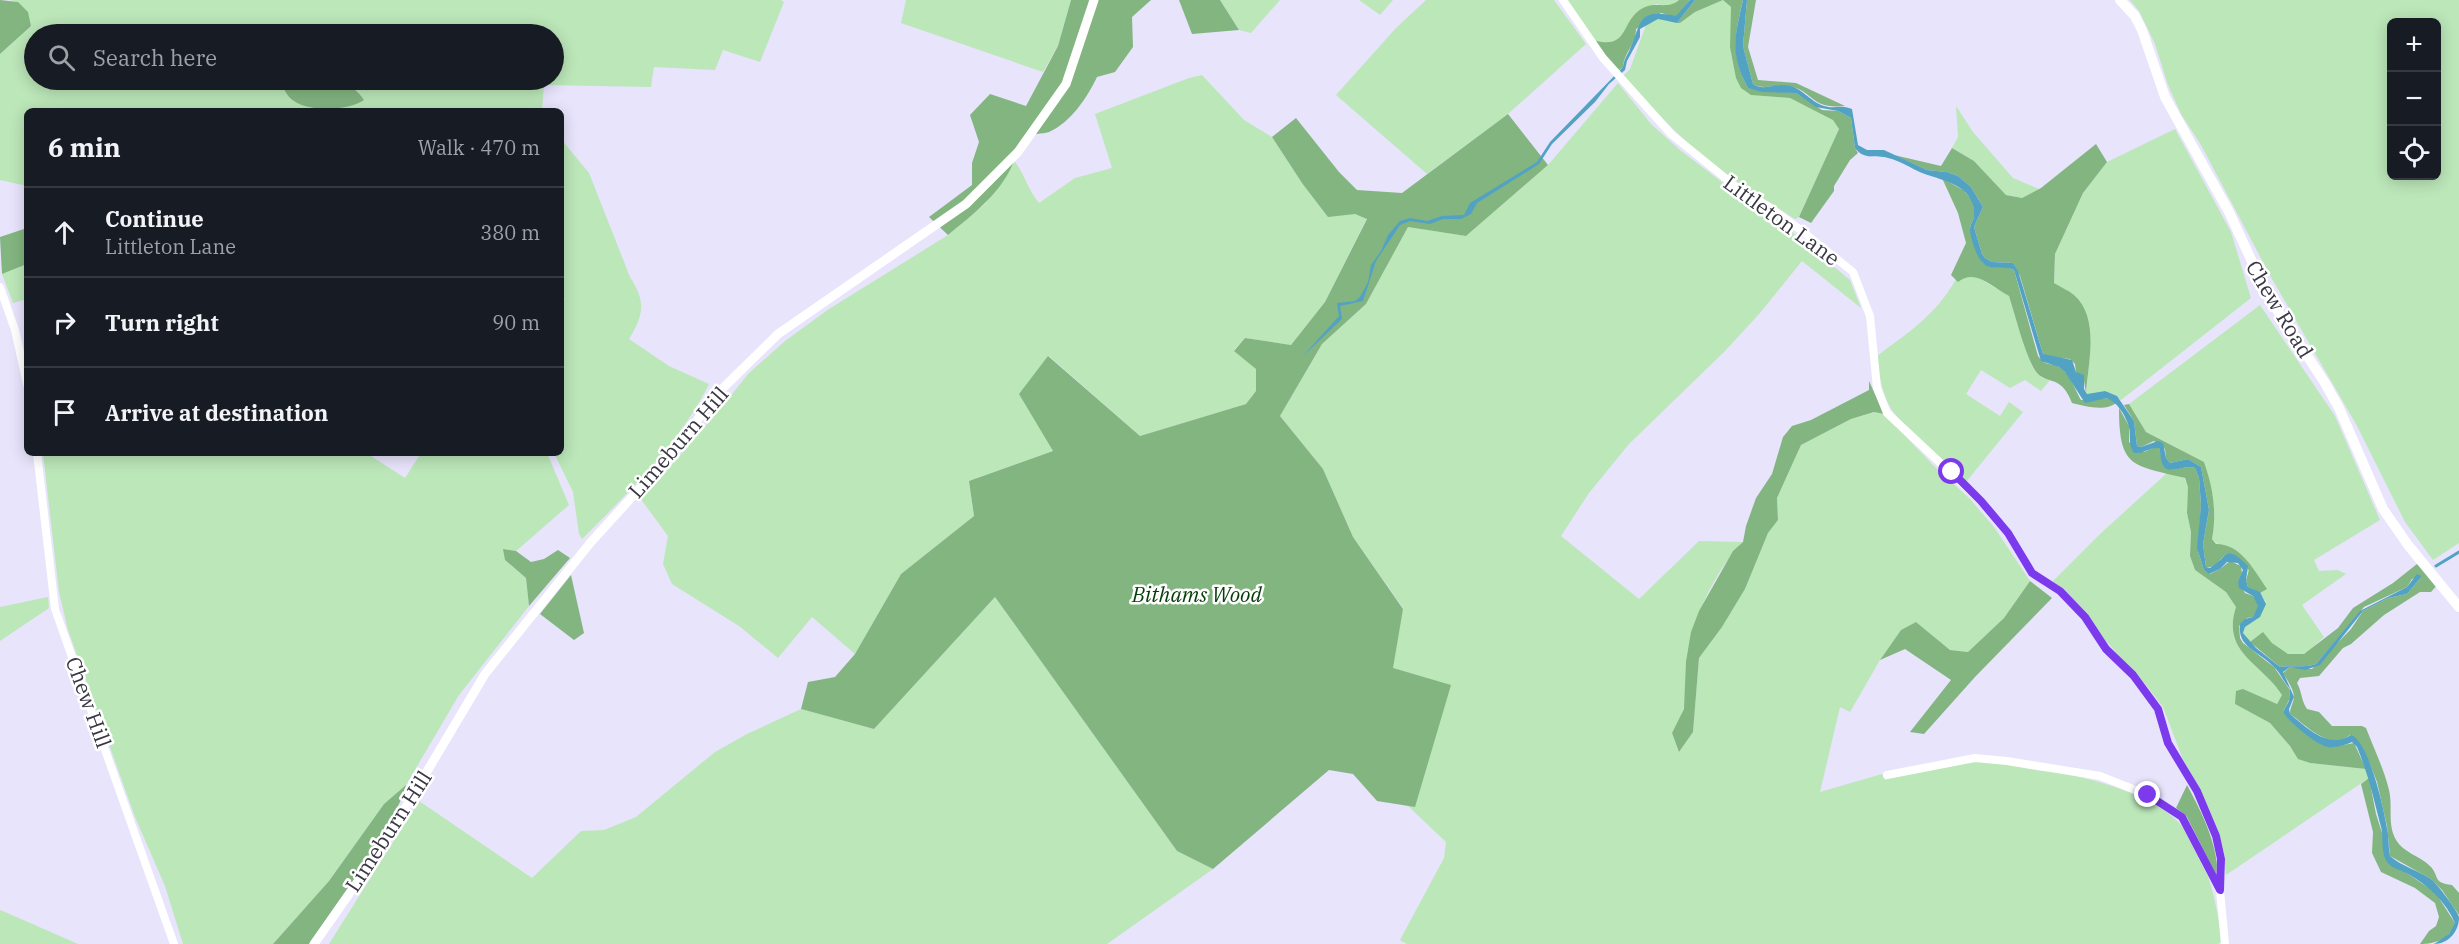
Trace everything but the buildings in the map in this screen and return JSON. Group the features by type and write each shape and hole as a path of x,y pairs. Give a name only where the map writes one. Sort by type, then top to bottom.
{"main road":[{"name":"Chew Road","path":"2120,0 2135,16 2142,30 2165,97 2229,212 2268,296 2339,408 2383,509 2408,545 2459,607"}],"street":[{"name":"Limeburn Hill","path":"314,944 381,847 485,674 591,542 671,454 718,393 778,334 966,204 1018,152 1066,84 1094,0"},
{"name":"Littleton Lane","path":"1563,0 1603,58 1671,134 1740,190 1768,206 1854,272 1870,316 1876,388 1887,413 1981,501 2008,533 2032,573 2060,591 2085,617 2106,649 2133,675 2158,709 2168,743 2197,791 2216,836 2221,859 2220,890 2225,944"},
{"path":"0,287 15,330 24,370"},
{"name":"Chew Hill","path":"37,456 55,609 174,944"},
{"path":"1887,775 1975,758 2007,760 2100,776 2148,795 2182,817 2220,890"}],"green space":[{"path":"0,0 18,2 28,12 31,24 24,24 24,32 0,54"},
{"path":"10,0 781,0 784,2 760,62 723,50 715,70 654,67 651,87 564,85 564,24 30,24 18,2"},
{"path":"906,0 1071,0 1058,46 1043,72 901,23"},
{"path":"1071,0 1151,0 1132,17 1133,47 1115,72 1097,77 1078,109 1057,128 1049,132 1025,136 1016,150 1010,170 998,189 948,235 929,217 972,185 972,163 979,142 970,115 990,94 1026,106 1058,46"},
{"path":"1179,0 1220,0 1239,30 1192,34"},
{"path":"1220,0 1280,0 1251,33 1239,30"},
{"path":"1359,0 1393,0 1380,15"},
{"path":"1426,0 1554,0 1586,44 1508,114 1427,174 1336,95 1396,28"},
{"path":"1566,0 1679,0 1669,5 1656,4 1627,27 1624,35 1616,41 1603,43 1593,40"},
{"path":"1679,0 1690,0 1676,17 1661,13 1636,29 1623,67 1618,71 1593,40 1613,41 1619,38 1636,13 1643,8 1671,4"},
{"path":"1695,0 1723,0 1677,23"},
{"path":"1723,0 1731,7 1731,26 1752,95 1790,98 1833,119 1839,129 1799,217 1795,219 1739,183 1696,150 1623,76 1630,69 1646,25 1658,19 1680,23 1695,12"},
{"path":"1723,0 1743,0 1736,34 1736,55 1748,88 1796,93 1822,110 1838,111 1851,118 1855,148 1858,153 1850,160 1834,186 1834,191 1811,223 1799,217 1839,129 1833,120 1790,98 1751,95 1741,88 1736,78 1730,47 1731,7"},
{"path":"1747,0 1756,0 1748,47 1758,80 1796,83 1845,106 1819,103 1797,88 1789,86 1762,87 1753,84 1743,46"},
{"path":"2130,0 2459,0 2459,543 2433,560 2405,522 2356,424 2272,279 2201,145 2181,114 2168,85 2155,44 2139,11"},
{"path":"24,32 24,90 544,90 542,108 24,108 24,185 0,180 0,54"},
{"path":"1202,75 1244,120 1272,137 1302,183 1355,214 1367,218 1325,302 1291,345 1245,338 1234,350 1256,369 1256,391 1246,404 1140,436 1049,356 1020,394 1053,451 969,481 974,516 901,574 855,654 812,617 778,658 739,626 672,584 663,564 668,536 640,498 651,489 748,374 785,341 829,309 948,235 985,204 1013,163 1015,162 1039,203 1075,178 1112,168 1095,114"},
{"path":"1618,83 1651,124 1680,150 1786,227 1850,280 1861,308 1802,261 1760,313 1725,351 1629,444 1589,493 1561,536 1639,599 1699,541 1743,542 1714,581 1699,614 1688,647 1685,703 1672,733 1679,752 1693,732 1699,658 1722,627 1745,589 1768,533 1778,520 1777,498 1801,445 1851,419 1875,412 1884,414 1932,464 1970,499 1994,527 2030,581 2004,618 1968,652 1950,650 1916,622 1901,630 1880,660 1850,712 1840,707 1820,792 1882,774 1885,780 1960,763 1986,761 2041,771 2061,772 2130,792 2162,808 2175,818 2193,843 2206,870 2214,897 2222,941 2218,944 1407,944 1400,940 1444,858 1446,842 1407,805 1414,806 1392,668 1403,608 1353,537 1323,469 1280,416 1322,344 1366,304 1408,227 1466,236 1548,165"},
{"path":"285,90 355,90 364,100 338,108 316,108 297,103"},
{"path":"1956,106 1973,132 2013,178 2039,189 2022,198 2006,195 1974,161 1952,148 1958,137"},
{"name":"Bithams Wood","path":"1508,114 1548,165 1466,236 1408,227 1366,304 1322,344 1280,416 1323,469 1353,537 1403,609 1393,668 1451,685 1415,807 1377,801 1353,774 1329,770 1213,869 1177,851 995,597 874,729 801,709 808,682 835,677 855,654 901,574 974,516 969,481 1053,451 1019,394 1048,356 1140,436 1246,404 1256,391 1256,369 1234,351 1245,338 1291,345 1325,302 1367,219 1355,214 1328,217 1302,183 1272,137 1296,118 1339,172 1357,190 1402,193"},
{"path":"2175,129 2231,232 2251,298 2121,400 2105,391 2087,394 2090,353 2054,283 2055,254 2083,193 2107,162"},
{"path":"564,143 589,173 630,277 639,294 640,315 629,339 669,366 709,384 697,406 668,447 635,485 582,539 579,534 573,492 555,456 564,456"},
{"path":"2096,144 2107,162 2083,193 2055,254 2054,283 2074,295 2082,305 2090,328 2086,393 2084,381 2076,372 2075,364 2070,359 2049,357 2043,354 2020,276 2013,263 1992,262 1982,254 1974,227 1983,207 1971,187 1958,176 1947,172 1927,170 1894,155 1941,166 1952,148 1974,161 2006,195 2022,198 2041,188"},
{"path":"1942,178 1963,190 1972,200 1975,215 1970,227 1982,262 2014,270 2038,356 2046,363 2063,370 2081,400 2109,398 2116,403 2100,408 2072,403 2062,387 2042,377 2033,367 2009,296 1984,280 1971,277 1958,282 1951,275 1966,243 1958,213"},
{"path":"24,229 24,265 2,274 0,237"},
{"path":"24,265 24,300 13,303 2,274"},
{"path":"1966,275 1974,275 2009,296 2033,368 2042,378 2050,380 2041,391 2025,380 2010,388 1981,370 1966,394 2000,416 2009,402 2023,412 1966,482 1913,434 1895,414 1884,393 1877,356 1921,322 1948,292 1956,279 1959,281"},
{"path":"2260,305 2335,416 2380,520 2314,560 2319,571 2338,570 2346,574 2302,605 2324,637 2307,652 2299,655 2281,650 2263,633 2250,642 2243,633 2245,627 2257,619 2266,602 2260,593 2266,589 2212,539 2213,500 2204,462 2146,432 2129,404"},
{"path":"1869,381 1884,414 1874,412 1851,419 1801,445 1777,498 1778,520 1768,533 1745,589 1722,627 1699,658 1693,732 1679,752 1672,733 1684,709 1686,661 1691,632 1699,611 1733,551 1743,542 1756,498 1772,474 1783,437 1792,426 1811,420 1869,390"},
{"path":"2129,404 2146,432 2204,462 2213,500 2212,539 2216,544 2233,548 2240,553 2252,566 2267,589 2260,593 2248,587 2246,580 2249,570 2230,554 2213,566 2206,567 2203,544 2209,510 2201,467 2188,459 2170,463 2166,458 2165,449 2154,441 2141,447 2137,446 2134,421 2124,405"},
{"path":"2119,408 2129,426 2129,442 2144,452 2159,448 2163,462 2169,469 2195,468 2199,478 2201,505 2198,551 2204,570 2210,574 2230,561 2241,566 2242,573 2238,581 2245,593 2253,596 2259,606 2253,617 2247,618 2239,626 2240,638 2243,643 2274,667 2290,690 2289,700 2283,712 2332,747 2354,743 2366,769 2310,763 2298,759 2270,723 2235,704 2236,691 2243,689 2277,704 2282,695 2239,647 2234,636 2233,623 2236,607 2226,592 2195,570 2190,556 2191,532 2187,513 2188,487 2185,478 2152,470 2132,461 2122,442"},
{"path":"43,456 371,456 405,478 419,456 548,456 569,505 516,551 504,549 505,560 526,578 529,606 459,695 406,785 384,804 329,881 273,944 183,944 165,886 135,817 68,630 59,592"},
{"path":"2167,473 2184,478 2188,487 2190,556 2195,570 2226,592 2236,607 2233,623 2234,636 2239,647 2282,695 2277,704 2264,699 2235,704 2270,723 2299,759 2310,763 2366,769 2369,778 2226,875 2224,852 2216,827 2204,798 2182,757 2163,707 2146,685 2052,582"},
{"path":"503,549 516,551 531,562 544,559 558,550 570,558 529,606 526,578 505,560"},
{"path":"2417,564 2428,571 2438,584 2431,592 2420,592 2384,615 2351,644 2343,648 2319,676 2300,678 2297,683 2307,709 2319,712 2332,726 2366,728 2387,782 2393,834 2403,848 2430,866 2439,881 2452,885 2459,893 2459,915 2442,890 2431,879 2390,856 2387,826 2377,782 2370,764 2350,735 2342,739 2326,739 2290,714 2294,695 2283,673 2290,667 2312,669 2351,629 2363,611 2388,598 2407,594 2422,576 2412,579 2407,587 2364,607 2316,664 2280,667 2250,642 2263,632 2272,643 2288,654 2304,654 2338,628 2353,608 2393,583"},
{"path":"571,575 584,633 574,640 540,614"},
{"path":"2030,581 2052,598 1975,677 1924,734 1910,732 1951,680 1905,649 1880,660 1901,630 1916,622 1950,650 1968,652 2004,618"},
{"path":"48,597 49,608 0,641 0,607"},
{"path":"995,597 1177,851 1213,869 1107,944 329,944 419,801 532,878 581,831 604,830 636,817 715,752 801,709 874,729"},
{"path":"2369,778 2383,836 2383,849 2402,870 2435,892 2455,923 2450,933 2442,940 2420,944 2429,931 2436,926 2439,917 2435,903 2415,888 2381,872 2372,853 2373,832 2361,784"},
{"path":"406,785 404,794 378,846 309,944 273,944 329,881 384,804"},
{"path":"2187,785 2204,819 2212,842 2218,879 2187,817 2176,808"},
{"path":"0,910 5,912 78,944 0,944"}],"water":[{"path":"1690,0 1695,0 1677,23 1658,19 1640,29 1640,37 1627,61 1625,70 1552,144 1539,164 1477,203 1471,214 1461,219 1443,219 1430,224 1410,221 1400,225 1376,261 1363,301 1340,306 1342,319 1303,356 1339,316 1337,303 1355,301 1360,297 1368,282 1371,265 1388,235 1400,221 1410,218 1427,221 1442,216 1464,215 1470,203 1537,162 1550,142 1623,67 1643,19 1654,14 1676,16"},
{"path":"1743,0 1747,0 1743,46 1753,84 1761,87 1792,86 1824,106 1852,109 1858,145 1867,150 1884,150 1927,170 1947,172 1958,176 1971,187 1983,207 1974,227 1982,254 1992,262 2013,263 2018,271 2043,354 2072,360 2076,372 2084,375 2084,389 2087,394 2105,391 2117,396 2134,421 2137,446 2141,447 2158,441 2163,443 2166,458 2170,463 2188,459 2201,467 2209,510 2203,544 2206,567 2210,568 2227,554 2235,555 2248,566 2246,580 2248,587 2260,592 2266,604 2260,617 2245,627 2243,633 2256,648 2280,667 2316,664 2360,611 2407,587 2417,574 2422,576 2407,594 2388,598 2363,611 2320,665 2305,670 2290,667 2283,672 2294,697 2289,709 2290,714 2311,731 2327,739 2343,739 2351,735 2358,740 2375,777 2388,831 2390,856 2431,879 2458,914 2457,928 2448,940 2434,944 2449,934 2455,923 2441,901 2423,883 2392,867 2386,859 2381,827 2368,777 2357,747 2352,742 2328,747 2310,738 2297,727 2283,712 2289,701 2290,689 2275,668 2242,639 2240,624 2245,619 2253,617 2258,606 2253,596 2239,588 2238,581 2243,570 2238,563 2227,562 2220,569 2209,574 2204,570 2197,548 2201,505 2199,478 2195,468 2168,469 2162,463 2159,448 2134,453 2128,424 2123,413 2111,400 2107,398 2085,403 2065,372 2059,367 2041,361 2014,270 1986,265 1976,252 1970,229 1974,218 1974,207 1963,190 1893,159 1859,152 1855,148 1851,118 1838,111 1816,107 1796,93 1762,92 1748,88 1738,65 1735,44"}],"waterway":[{"path":"2436,566 2459,552"}],"route":[{"path":"1952,472 2008,533 2032,573 2060,591 2085,617 2106,649 2133,675 2158,709 2168,743 2197,791 2216,836 2221,859 2220,890 2182,817 2148,795"}]}
